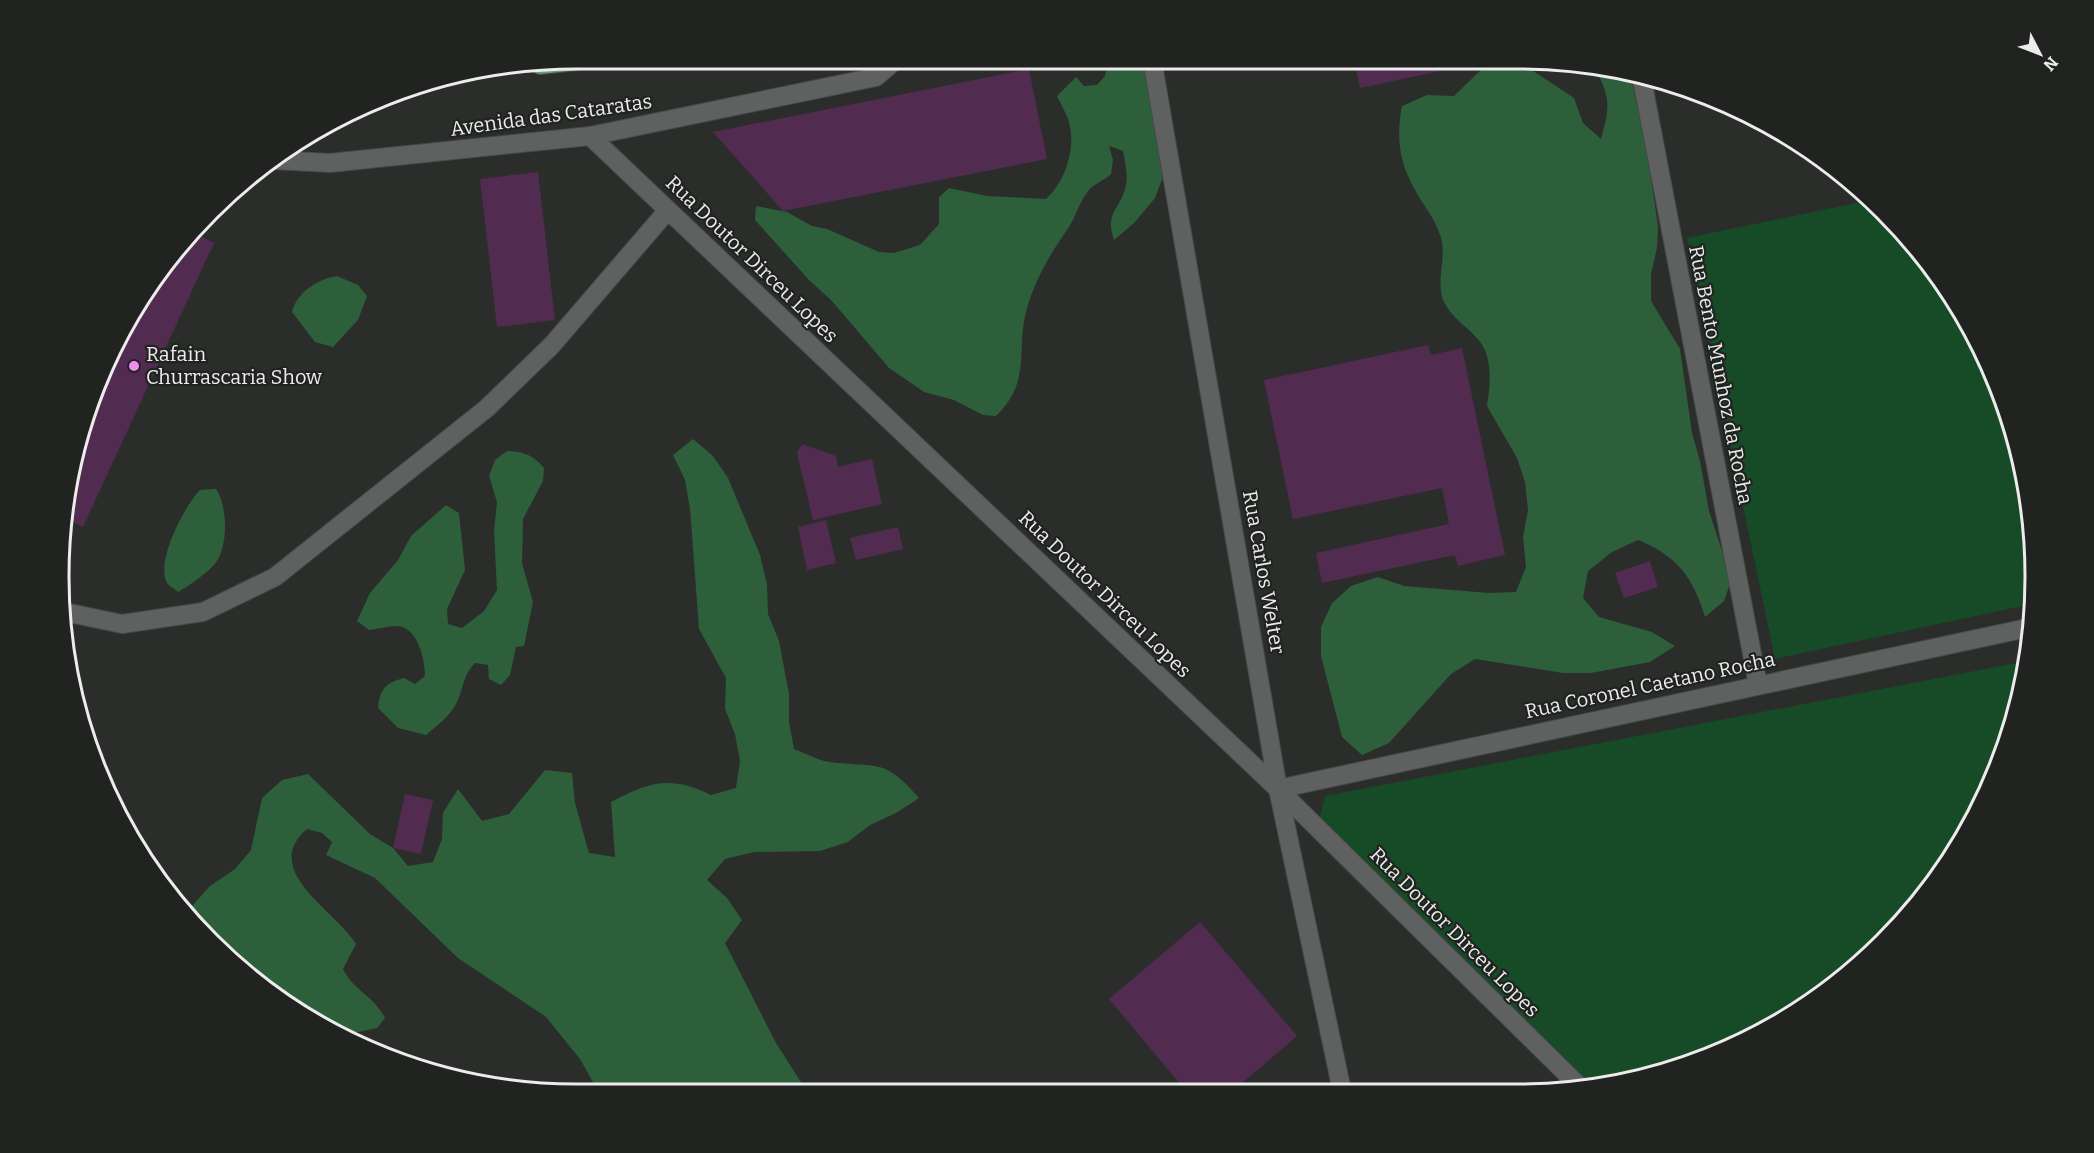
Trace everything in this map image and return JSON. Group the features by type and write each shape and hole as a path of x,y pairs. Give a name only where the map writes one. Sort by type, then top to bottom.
{"street":[{"name":"Avenida das Cataratas","path":"287,161 330,163 590,136 876,77 885,69"},
{"name":"Rua Carlos Welter","path":"1154,69 1278,789 1340,1084"},
{"name":"Rua Bento Munhoz da Rocha","path":"1643,85 1758,685"},
{"name":"Rua Doutor Dirceu Lopes","path":"590,136 1278,789 1574,1081"},
{"path":"70,613 122,624 203,612 275,577 487,408 552,345 668,210"},
{"name":"Rua Coronel Caetano Rocha","path":"1278,789 2022,629"}],"green space":[{"path":"1106,69 1149,69 1152,116 1166,169 1155,198 1134,223 1114,240 1111,231 1112,217 1124,193 1126,172 1123,151 1109,146 1113,160 1111,174 1086,194 1072,223 1039,276 1024,323 1019,377 1015,390 996,416 983,415 954,400 924,392 889,368 832,301 809,280 755,220 756,206 787,212 812,226 827,229 879,252 894,253 920,245 939,224 939,197 949,188 987,196 1046,199 1064,174 1070,153 1069,122 1057,96 1076,77 1084,86 1097,85 1105,76"},
{"path":"1482,69 1531,69 1574,98 1583,123 1601,139 1607,102 1604,86 1599,76 1632,82 1646,144 1658,226 1657,248 1651,274 1651,301 1680,349 1692,433 1700,461 1709,511 1726,563 1730,584 1724,601 1705,617 1689,579 1663,553 1638,540 1612,552 1588,571 1583,598 1599,617 1652,632 1675,646 1650,662 1591,673 1563,673 1475,659 1451,674 1389,743 1362,755 1342,737 1321,656 1321,627 1332,603 1351,586 1378,577 1404,586 1489,593 1516,592 1526,567 1523,537 1528,510 1525,482 1517,458 1487,406 1490,374 1485,350 1444,302 1441,286 1443,254 1439,231 1410,180 1400,149 1399,128 1402,106 1427,95 1454,96"},
{"path":"1860,202 1899,242 1920,268 1957,323 1973,352 1998,413 2008,445 2021,510 2024,543 2024,606 1775,659 1687,238"},
{"path":"337,276 358,285 367,296 358,320 333,347 315,342 292,312 298,298 309,288 323,280"},
{"path":"693,439 713,456 728,478 760,555 767,585 768,614 779,641 789,694 789,722 794,749 825,761 869,765 888,770 919,798 896,813 870,825 848,842 820,851 754,852 725,859 707,880 727,898 742,920 725,943 776,1043 802,1084 595,1084 580,1059 546,1017 458,958 375,878 326,855 332,842 322,833 307,829 295,844 292,860 296,875 356,944 343,969 385,1018 377,1028 354,1033 295,998 242,958 192,907 210,886 235,869 251,850 262,798 282,780 308,774 370,834 393,848 408,866 433,862 442,839 443,813 458,789 482,821 509,814 545,770 572,773 575,803 589,853 615,857 611,802 660,783 683,785 711,795 736,788 740,761 735,734 725,709 726,678 699,629 690,509 685,480 673,455"},
{"path":"507,451 528,455 544,468 543,481 523,519 522,563 533,602 524,646 516,647 510,675 501,685 489,679 488,665 475,663 465,678 451,712 426,735 398,728 378,708 380,696 392,682 404,678 415,684 425,676 419,645 410,632 404,628 394,626 369,630 357,621 370,593 398,560 411,536 446,505 459,513 465,570 447,609 448,624 462,628 484,611 497,590 494,531 497,502 489,476 495,460"},
{"path":"216,489 225,517 222,550 213,566 178,592 167,583 164,574 168,548 173,534 200,490"},
{"path":"2017,663 2008,708 1998,740 1973,801 1957,830 1920,885 1876,935 1826,979 1771,1016 1742,1032 1681,1057 1617,1074 1582,1080 1318,823 1325,796"}],"building":[{"path":"1029,69 1047,159 783,211 713,132"},
{"path":"1356,69 1450,69 1360,88"},
{"path":"538,172 555,320 497,327 480,179"},
{"name":"Rafain Churrascaria Show","path":"201,236 214,243 83,527 72,522 73,510 86,445 108,382 137,323 174,268"},
{"path":"1428,345 1431,355 1462,348 1505,555 1458,566 1455,555 1322,583 1316,553 1449,524 1442,488 1293,519 1264,380"},
{"path":"802,444 836,456 838,467 872,459 882,504 813,520 797,453"},
{"path":"826,520 836,563 807,570 798,527"},
{"path":"898,527 903,549 856,560 850,538"},
{"path":"1650,561 1658,587 1624,598 1615,573"},
{"path":"405,794 433,800 421,854 393,848"},
{"path":"1200,922 1297,1036 1241,1084 1180,1084 1109,999"}],"place":[{"name":"Rafain Churrascaria Show","path":"134,366"}]}
